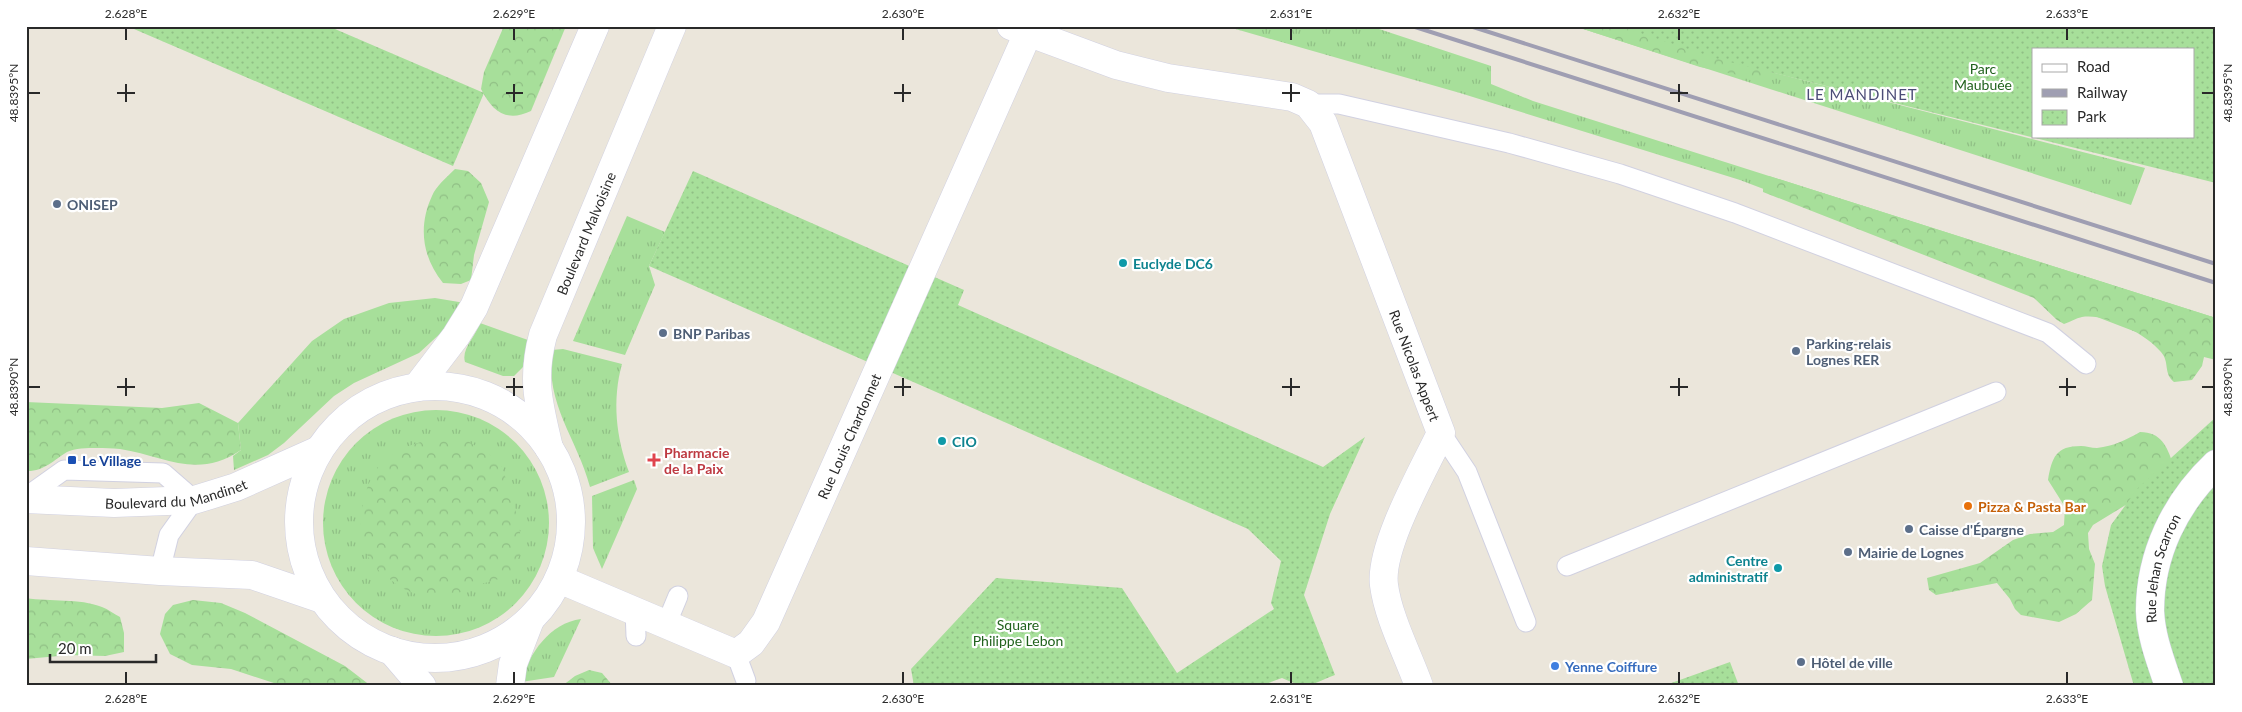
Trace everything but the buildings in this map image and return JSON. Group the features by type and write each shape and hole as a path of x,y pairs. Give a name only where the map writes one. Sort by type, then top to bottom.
{"street":[{"path":"417,387 474,307 595,26"},
{"name":"Boulevard Malvoisine","path":"549,448 536,384 538,354 543,335 672,26"},
{"path":"1019,30 1116,65 1168,78 1292,97 1308,104"},
{"name":"Rue Louis Chardonnet","path":"736,654 751,643 766,622 1019,30"},
{"name":"Rue Nicolas Appert","path":"1308,104 1323,123 1441,433 1391,541 1383,564 1384,586 1419,686"},
{"path":"443,386 468,390 492,399 514,412 534,428 549,448 562,473 569,499 571,526 568,553 559,579 546,600 530,620 510,635 489,647 465,654 441,658 416,657 392,651 372,643 336,616 322,599 301,550 298,525 300,499 307,473 319,450 334,430 358,410 372,401 394,392 417,387 443,386"},
{"name":"Boulevard du Mandinet","path":"26,498 114,503 194,500 236,487 319,450"},
{"name":"Rue Jehan Scarron","path":"2170,686 2156,648 2150,612 2154,576 2169,525 2197,482 2216,464"},
{"path":"26,561 160,571 252,574 322,599"},
{"path":"559,579 636,623 666,624 736,654"},
{"path":"510,686 513,664 530,620"},
{"path":"392,651 422,686"}],"lane":[{"path":"1308,104 1339,104 1509,144 1620,174 1735,214 2048,333 2086,364"},
{"path":"1567,566 1996,392"},
{"path":"1441,433 1468,472 1526,622"},
{"path":"160,571 169,535 194,500"},
{"path":"666,624 678,596"},
{"path":"736,654 746,681"}],"green space":[{"path":"127,26 328,26 484,93 453,166"},
{"path":"504,26 566,26 531,111 514,116 501,113 495,109 481,89 484,72"},
{"path":"1225,26 1370,26 1491,66 1491,84 1533,101 2216,318 2136,332 1740,180 1460,93"},
{"path":"1574,26 1771,72 2145,168 2131,205"},
{"path":"1574,26 1774,26 1776,53 1768,77 1757,82 1738,75 1700,67"},
{"name":"Parc Maubuée","path":"1618,26 2216,26 2216,183 2035,138 2194,138 2194,48 2032,48 2032,137 1718,59"},
{"path":"455,169 468,171 481,183 489,202 474,255 471,280 461,284 443,283 430,263 424,241 425,219 434,192"},
{"name":"Square Philippe Lebon","path":"693,171 964,290 958,305 1323,467 1365,437 1330,514 1304,595 1335,675 1309,685 1298,684 1282,678 1260,686 914,686 911,669 996,578 1122,588 1177,673 1274,609 1271,603 1281,561 1248,529 649,266"},
{"path":"1769,176 2216,318 2216,360 2204,357 2202,366 2192,380 2174,382 2169,375 2164,356 2161,352 2146,338 2125,326 2102,318 2092,317 2080,318 2064,324 2057,320 2034,298 1763,192 1763,180"},
{"path":"627,216 665,232 649,266 655,285 625,355 573,341"},
{"path":"435,298 465,303 443,331 419,353 354,383 334,396 284,443 268,455 234,470 233,456 241,450 238,423 312,341 344,319 389,303"},
{"path":"480,323 528,340 523,367 514,376 503,376 465,362 465,352"},
{"path":"563,349 622,364 616,405 618,432 629,472 590,487 553,388 551,370 552,350"},
{"path":"26,402 162,408 199,403 238,423 241,450 225,459 195,465 120,449 81,448 67,452 43,468 26,471"},
{"path":"436,410 458,412 479,419 499,429 516,443 530,460 540,480 547,501 549,523 547,545 540,566 530,586 516,603 499,617 479,627 458,634 436,636 414,634 393,627 373,617 356,603 342,586 332,566 325,545 323,523 325,501 332,480 342,460 356,443 373,429 393,419 414,412"},
{"path":"2216,417 2216,686 2134,686 2105,586 2102,566 2111,525 2138,488"},
{"path":"2140,432 2153,434 2158,437 2168,451 2173,464 2129,503 2093,525 2088,533 2089,549 2095,564 2092,600 2076,614 2059,622 2021,615 1997,583 1936,595 1929,590 1927,578 1980,563 2013,540 2030,534 2053,532 2064,525 2065,507 2048,480 2051,465 2057,454 2061,451 2073,447 2097,448 2109,446"},
{"path":"441,438 466,440 500,461 514,503 520,532 521,553 508,576 477,585 451,596 433,598 407,590 376,568 368,557 364,544 361,531 361,516 367,488 380,465 386,459 408,446"},
{"path":"634,480 637,489 602,569 593,548 592,496"},
{"path":"26,598 84,602 106,609 120,617 124,633 124,652 105,656 69,655 26,659"},
{"path":"193,600 221,603 245,613 345,666 371,686 283,686 231,669 192,665 170,654 160,634 165,614 173,605"},
{"path":"581,619 554,677 521,682 529,660 542,641 560,626"},
{"path":"1730,662 1739,686 1663,686"},
{"path":"589,670 602,673 613,686 562,686 575,676"}],"railway":[{"path":"1412,26 2216,283"},
{"path":"1470,26 2216,264"}],"place":[{"name":"ONISEP","path":"57,204"},
{"name":"Euclyde DC6","path":"1123,263"},
{"name":"BNP Paribas","path":"663,333"},
{"name":"Parking-relais Lognes RER","path":"1796,351"},
{"name":"CIO","path":"942,441"},
{"name":"Le Village","path":"72,460"},
{"name":"Pharmacie de la Paix","path":"654,460"},
{"name":"Pizza & Pasta Bar","path":"1968,506"},
{"name":"Caisse d'Épargne","path":"1909,529"},
{"name":"Mairie de Lognes","path":"1848,552"},
{"name":"Centre administratif","path":"1778,568"},
{"name":"Hôtel de ville","path":"1801,662"},
{"name":"Yenne Coiffure","path":"1555,666"}],"district":[{"name":"LE MANDINET","path":"1862,94"}]}
